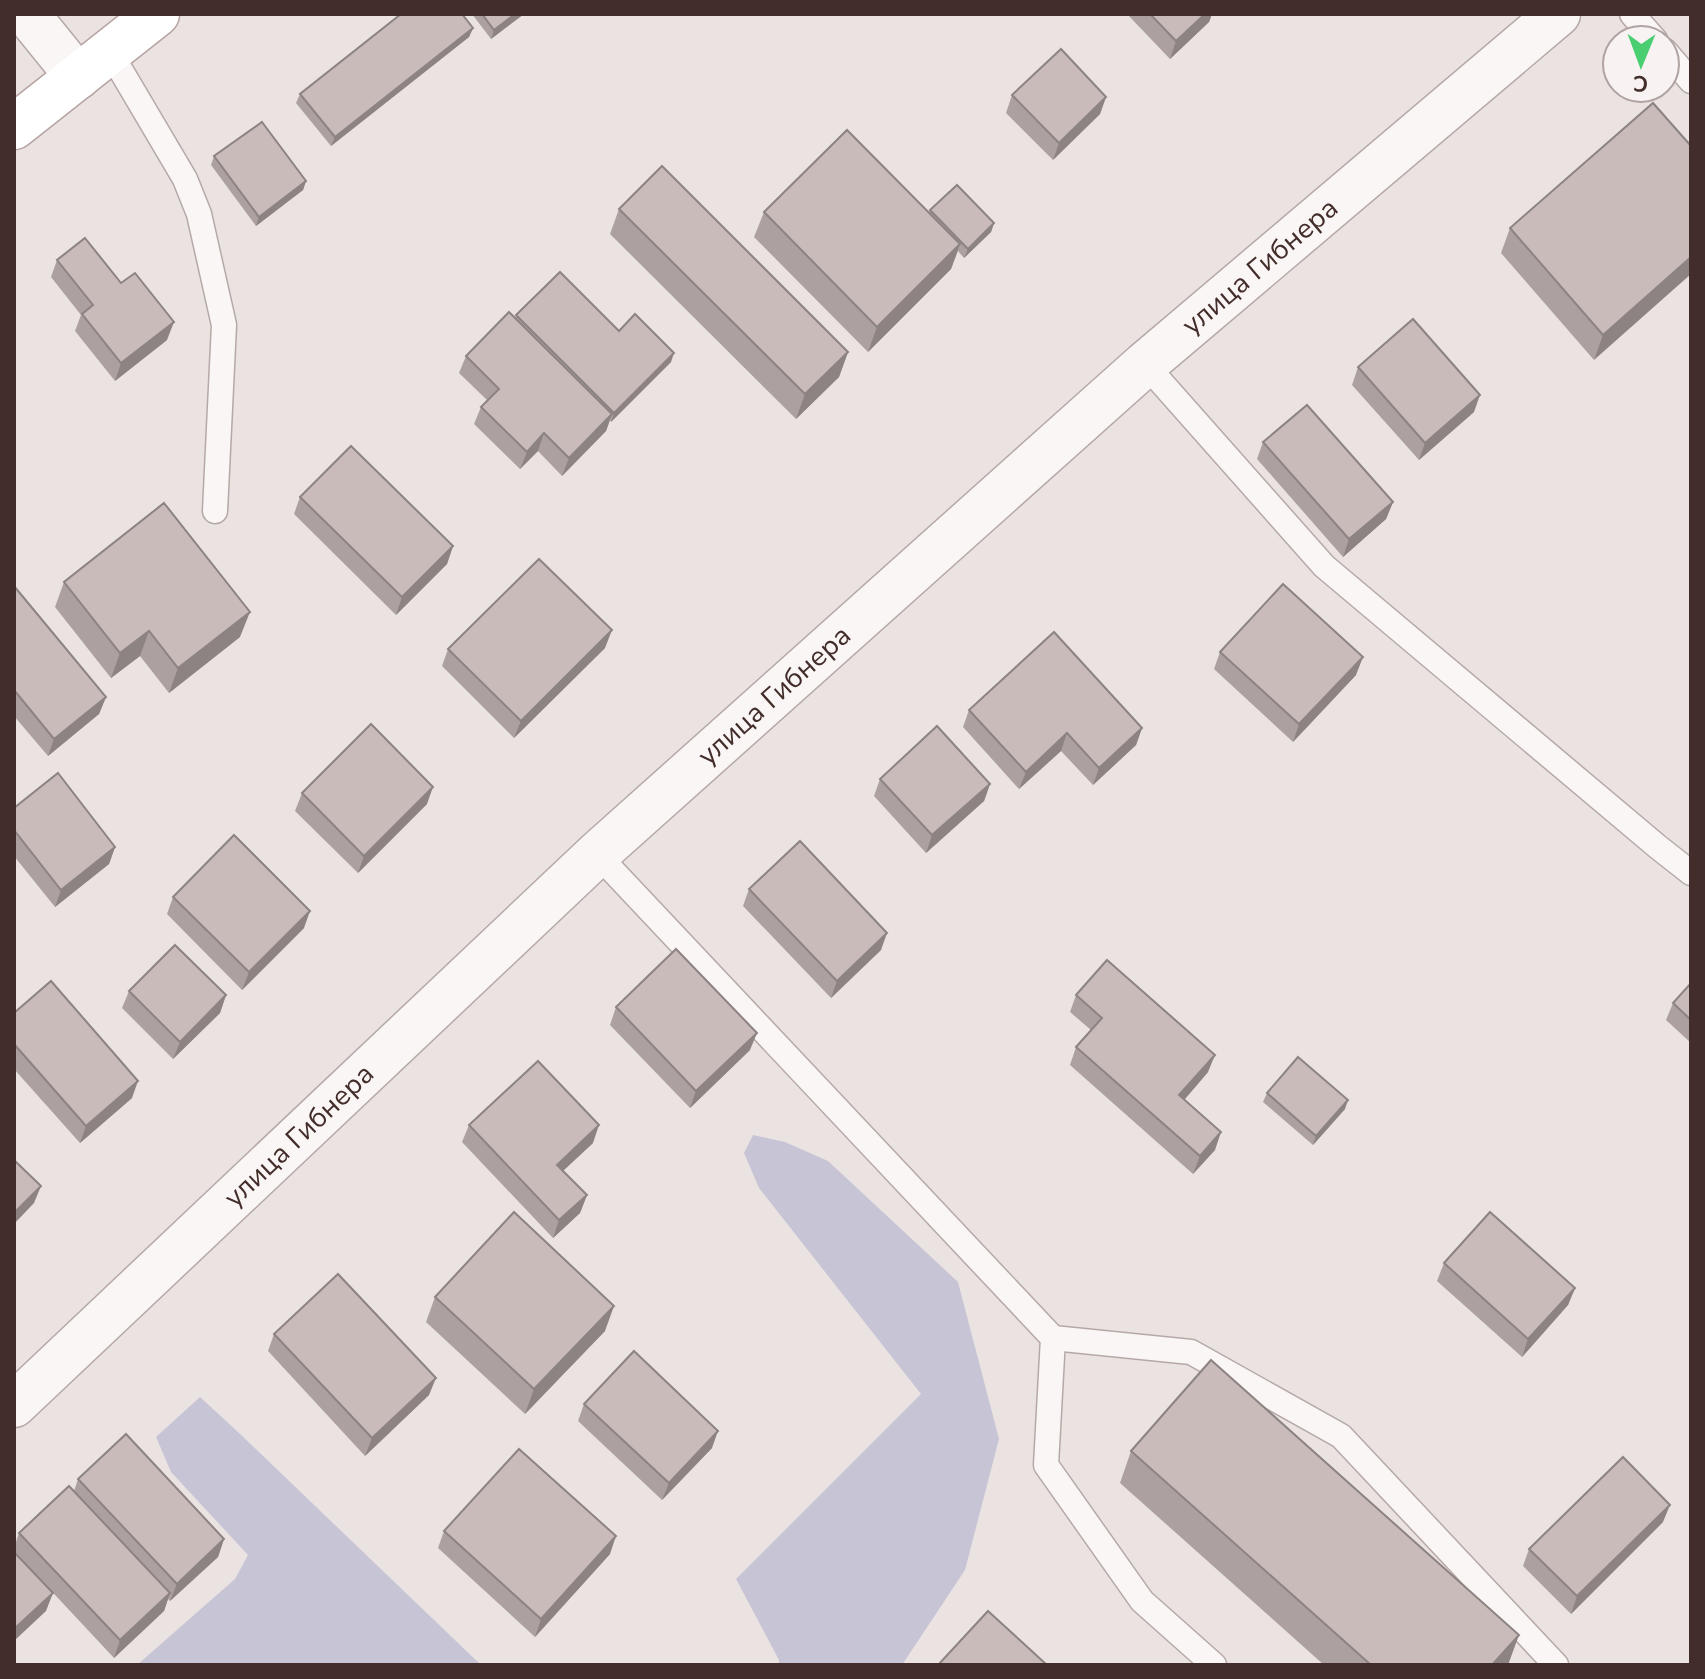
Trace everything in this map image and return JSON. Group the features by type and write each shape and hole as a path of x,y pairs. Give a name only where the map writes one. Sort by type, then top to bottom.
{"main road":[{"path":"14,127 157,14"}],"street":[{"path":"27,14 94,64"},
{"name":"улица Гибнера","path":"14,1405 597,854 1145,364 1558,14"}],"lane":[{"path":"94,64 185,179 199,214 224,325 215,511"},
{"path":"1145,364 1324,566 1691,873"},
{"path":"597,854 1053,1338 1191,1352 1341,1436 1556,1665"},
{"path":"1053,1338 1046,1465 1142,1601 1214,1665"}],"shaded area":[{"path":"753,1135 785,1142 828,1161 958,1282 999,1439 965,1570 902,1665 779,1665 736,1579 921,1394 759,1188 744,1153"},
{"path":"200,1397 481,1665 137,1665 235,1579 248,1555 171,1472 156,1437"}],"building":[{"path":"401,14 462,14 473,28 335,137 300,94"},
{"path":"482,14 515,14 494,30"},
{"path":"1150,14 1205,14 1176,41"},
{"path":"1061,49 1106,97 1059,143 1012,95"},
{"path":"1652,104 1691,146 1691,257 1603,335 1510,228"},
{"path":"262,122 306,181 259,217 214,156"},
{"path":"847,130 960,244 877,327 764,212"},
{"path":"662,166 848,352 805,394 619,209"},
{"path":"957,185 994,223 968,249 930,210"},
{"path":"85,238 121,283 135,273 174,322 121,363 82,314 93,305 57,260"},
{"path":"560,272 619,331 635,314 674,353 614,413 516,315"},
{"path":"509,312 612,414 569,458 544,433 527,452 481,407 499,389 466,356"},
{"path":"1413,319 1480,395 1425,443 1358,367"},
{"path":"1307,405 1393,502 1349,539 1263,442"},
{"path":"351,446 453,546 402,597 300,497"},
{"path":"164,503 250,612 178,668 149,631 120,653 64,582"},
{"path":"539,559 612,630 521,721 448,649"},
{"path":"1283,584 1363,657 1299,724 1220,652"},
{"path":"14,586 106,697 54,739 14,690"},
{"path":"1054,632 1142,728 1099,768 1067,733 1026,772 969,710"},
{"path":"371,724 433,787 364,856 302,793"},
{"path":"937,726 990,784 932,835 880,779"},
{"path":"58,773 115,847 61,890 14,830 14,808"},
{"path":"234,835 310,911 249,972 173,897"},
{"path":"800,841 887,933 837,981 749,889"},
{"path":"175,945 226,995 180,1042 129,991"},
{"path":"676,949 757,1033 696,1091 616,1007"},
{"path":"1107,960 1215,1055 1179,1095 1221,1132 1200,1156 1076,1047 1102,1018 1076,995"},
{"path":"51,981 138,1081 86,1126 14,1044 14,1013"},
{"path":"1691,983 1691,1020 1673,1003"},
{"path":"1298,1057 1348,1100 1316,1136 1267,1093"},
{"path":"538,1061 599,1125 557,1165 587,1195 559,1220 469,1125"},
{"path":"14,1160 41,1186 14,1213"},
{"path":"514,1212 614,1306 534,1389 435,1297"},
{"path":"1490,1212 1575,1288 1528,1339 1444,1263"},
{"path":"338,1274 436,1378 372,1438 274,1334"},
{"path":"634,1351 718,1431 669,1483 584,1404"},
{"path":"1211,1360 1519,1635 1492,1665 1371,1665 1131,1451"},
{"path":"126,1434 224,1539 177,1584 78,1479"},
{"path":"519,1449 616,1536 541,1619 444,1531"},
{"path":"1623,1457 1670,1505 1577,1596 1529,1549"},
{"path":"69,1486 170,1593 120,1640 19,1533"},
{"path":"14,1552 53,1593 14,1629"},
{"path":"988,1611 1047,1665 938,1665"}]}
